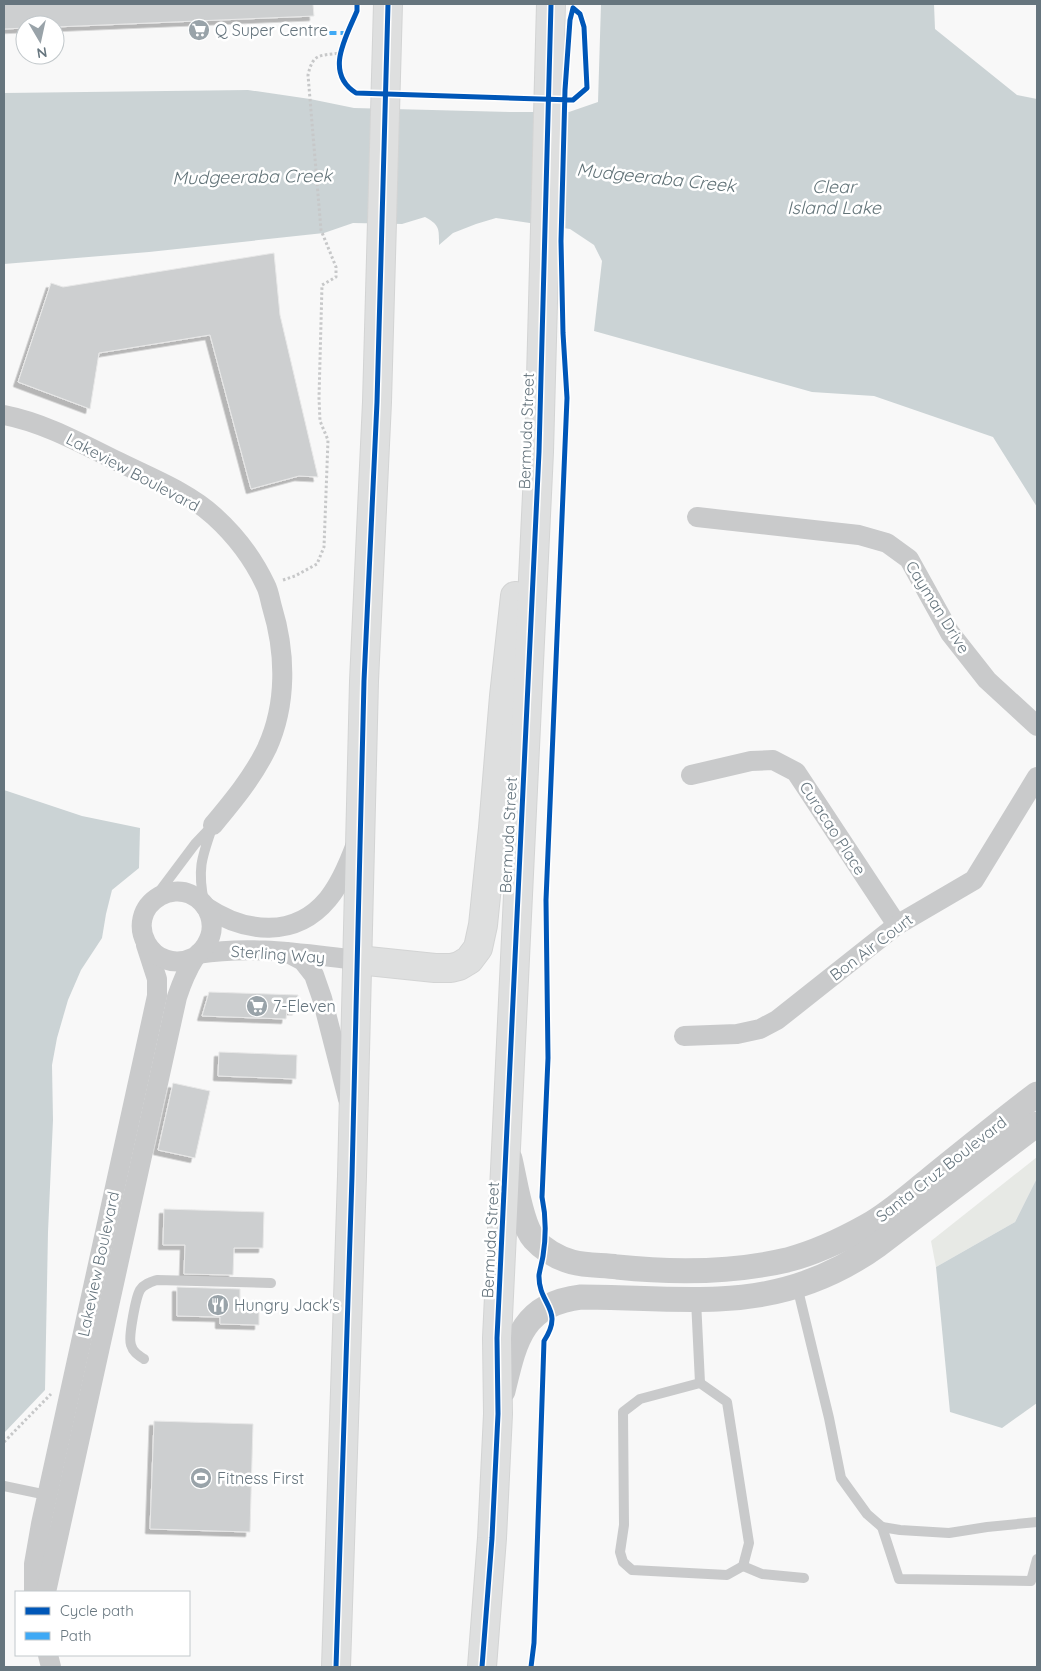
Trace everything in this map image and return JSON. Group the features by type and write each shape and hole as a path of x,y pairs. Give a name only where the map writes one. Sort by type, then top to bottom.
{"main road":[{"path":"336,1667 354,1123 364,681 377,402 388,4"},
{"name":"Bermuda Street","path":"482,1667 492,1538 498,1408 497,1338 539,452 551,4"},
{"path":"358,960 435,968 454,968 472,957 481,941 507,662 522,544 539,452"}],"street":[{"name":"Lakeview Boulevard","path":"4,415 18,418 58,433 187,497 213,515 234,536 254,563 266,587 279,634 283,665 282,692 277,719 268,746 255,770 213,825"},
{"name":"Cayman Drive","path":"697,517 859,535 887,543 909,559 950,633 987,680 1037,726"},
{"name":"Curacao Place","path":"691,775 751,760 773,760 796,772 897,925"},
{"name":"Bon Air Court","path":"684,1036 737,1034 760,1029 777,1020 897,925 974,880 1037,777"},
{"name":"Sterling Way","path":"205,905 223,917 250,926 284,926 303,920 318,910 336,888 352,854 361,828"},
{"path":"180,892 196,897 205,905 211,919 212,932 207,944 196,955 181,961 171,961 162,958 151,950 142,930 145,912 151,903 164,894 180,892"},
{"name":"Lakeview Boulevard","path":"46,1591 57,1496 126,1181 158,991 158,983 144,937"},
{"name":"Sterling Way","path":"196,955 240,949 358,960"},
{"path":"286,952 305,963 311,969 316,979 354,1123"},
{"name":"Lakeview Boulevard","path":"126,1181 165,1054 179,991 196,955"},
{"path":"150,1031 165,1054"},
{"name":"Santa Cruz Boulevard","path":"506,1143 529,1233 555,1255 584,1264 642,1270 696,1271 747,1267 789,1260 868,1226 895,1207 1037,1094"},
{"name":"Santa Cruz Boulevard","path":"498,1408 518,1338 530,1320 548,1306 562,1300 581,1297 719,1299 765,1294 797,1286 829,1274 856,1260 1037,1124"},
{"path":"789,1260 797,1286"},
{"path":"584,1264 566,1272 563,1279 565,1285 574,1287 642,1289 686,1299"},
{"name":"Lakeview Boulevard","path":"34,1591 34,1564 57,1496"}],"lane":[{"path":"151,903 195,844 213,825"},
{"path":"205,905 200,886 200,866 213,825"},
{"path":"144,1359 134,1351 130,1342 130,1333 140,1290 146,1283 157,1280 271,1283"},
{"path":"797,1286 829,1418 841,1478 867,1514 882,1527 899,1578 1031,1581 1037,1559"},
{"path":"686,1299 700,1383 727,1402 749,1544 743,1566 727,1575 632,1570 623,1562 620,1552 624,1525 623,1412 640,1399 700,1383"},
{"path":"4,1486 57,1496"},
{"path":"882,1527 949,1533 1037,1522"},
{"path":"743,1566 762,1574 804,1578"}],"path":[{"path":"339,61 342,46"},
{"path":"266,587 295,576 317,564 324,548 328,440 320,421 319,398 322,284 336,277 336,268 321,230 308,75 311,62 318,56 340,53"},
{"path":"4,1442 51,1394"}],"shaded area":[{"path":"1037,1157 1037,1178 1015,1222 936,1267 931,1241"}],"water":[{"name":"Clear Island Lake","path":"601,4 934,4 935,29 1017,95 1037,99 1037,507 993,437 874,396 812,392 594,331 602,261 594,245 570,229 496,218 453,233 439,245 438,228 434,222 425,217 402,224 353,223 324,233 149,252 4,264 4,93 248,90 310,99 354,108 569,112 598,102"},
{"path":"4,790 82,816 140,828 139,868 112,890 102,938 81,970 68,1000 57,1038 52,1065 53,1120 48,1232 45,1390 4,1433"},
{"path":"1037,1178 1037,1403 1002,1428 950,1412 936,1267 1015,1222"}],"building":[{"path":"4,4 313,4 314,16 65,27 65,15 15,15 15,28 4,29"},
{"path":"274,253 280,315 318,477 299,476 251,489 210,335 99,353 90,409 18,382 51,283 63,287"},
{"path":"209,992 298,995 297,1010 287,1010 286,1019 202,1016"},
{"path":"219,1052 297,1055 296,1079 218,1076"},
{"path":"173,1083 210,1091 195,1158 158,1150"},
{"path":"164,1209 264,1212 263,1248 234,1248 233,1275 184,1274 185,1245 163,1245"},
{"path":"177,1287 240,1289 240,1303 259,1304 259,1325 220,1324 220,1317 177,1316"},
{"path":"154,1421 253,1424 250,1532 150,1529"}],"marked path":[{"path":"318,27 329,33 343,33 347,35"}],"cycle path":[{"path":"357,4 357,11 343,43 339,65 346,85 356,93 573,100 587,88 584,27 580,14 573,8 570,20 565,90 561,241 563,333 567,398 546,900 548,1058 542,1197 545,1234 539,1275 542,1293 549,1307 552,1321 544,1341 534,1643 531,1667"},
{"path":"336,1667 352,1176 364,681 377,402 388,4"},
{"path":"482,1667 492,1538 498,1414 497,1338 539,452 551,4"}],"place":[{"name":"Q Super Centre","path":"199,30"},
{"name":"7-Eleven","path":"257,1006"},
{"name":"Hungry Jack's","path":"218,1305"},
{"name":"Fitness First","path":"201,1478"}],"water label":[{"name":"Mudgeeraba Creek","path":"252,177"},
{"name":"Mudgeeraba Creek","path":"656,178"}]}
